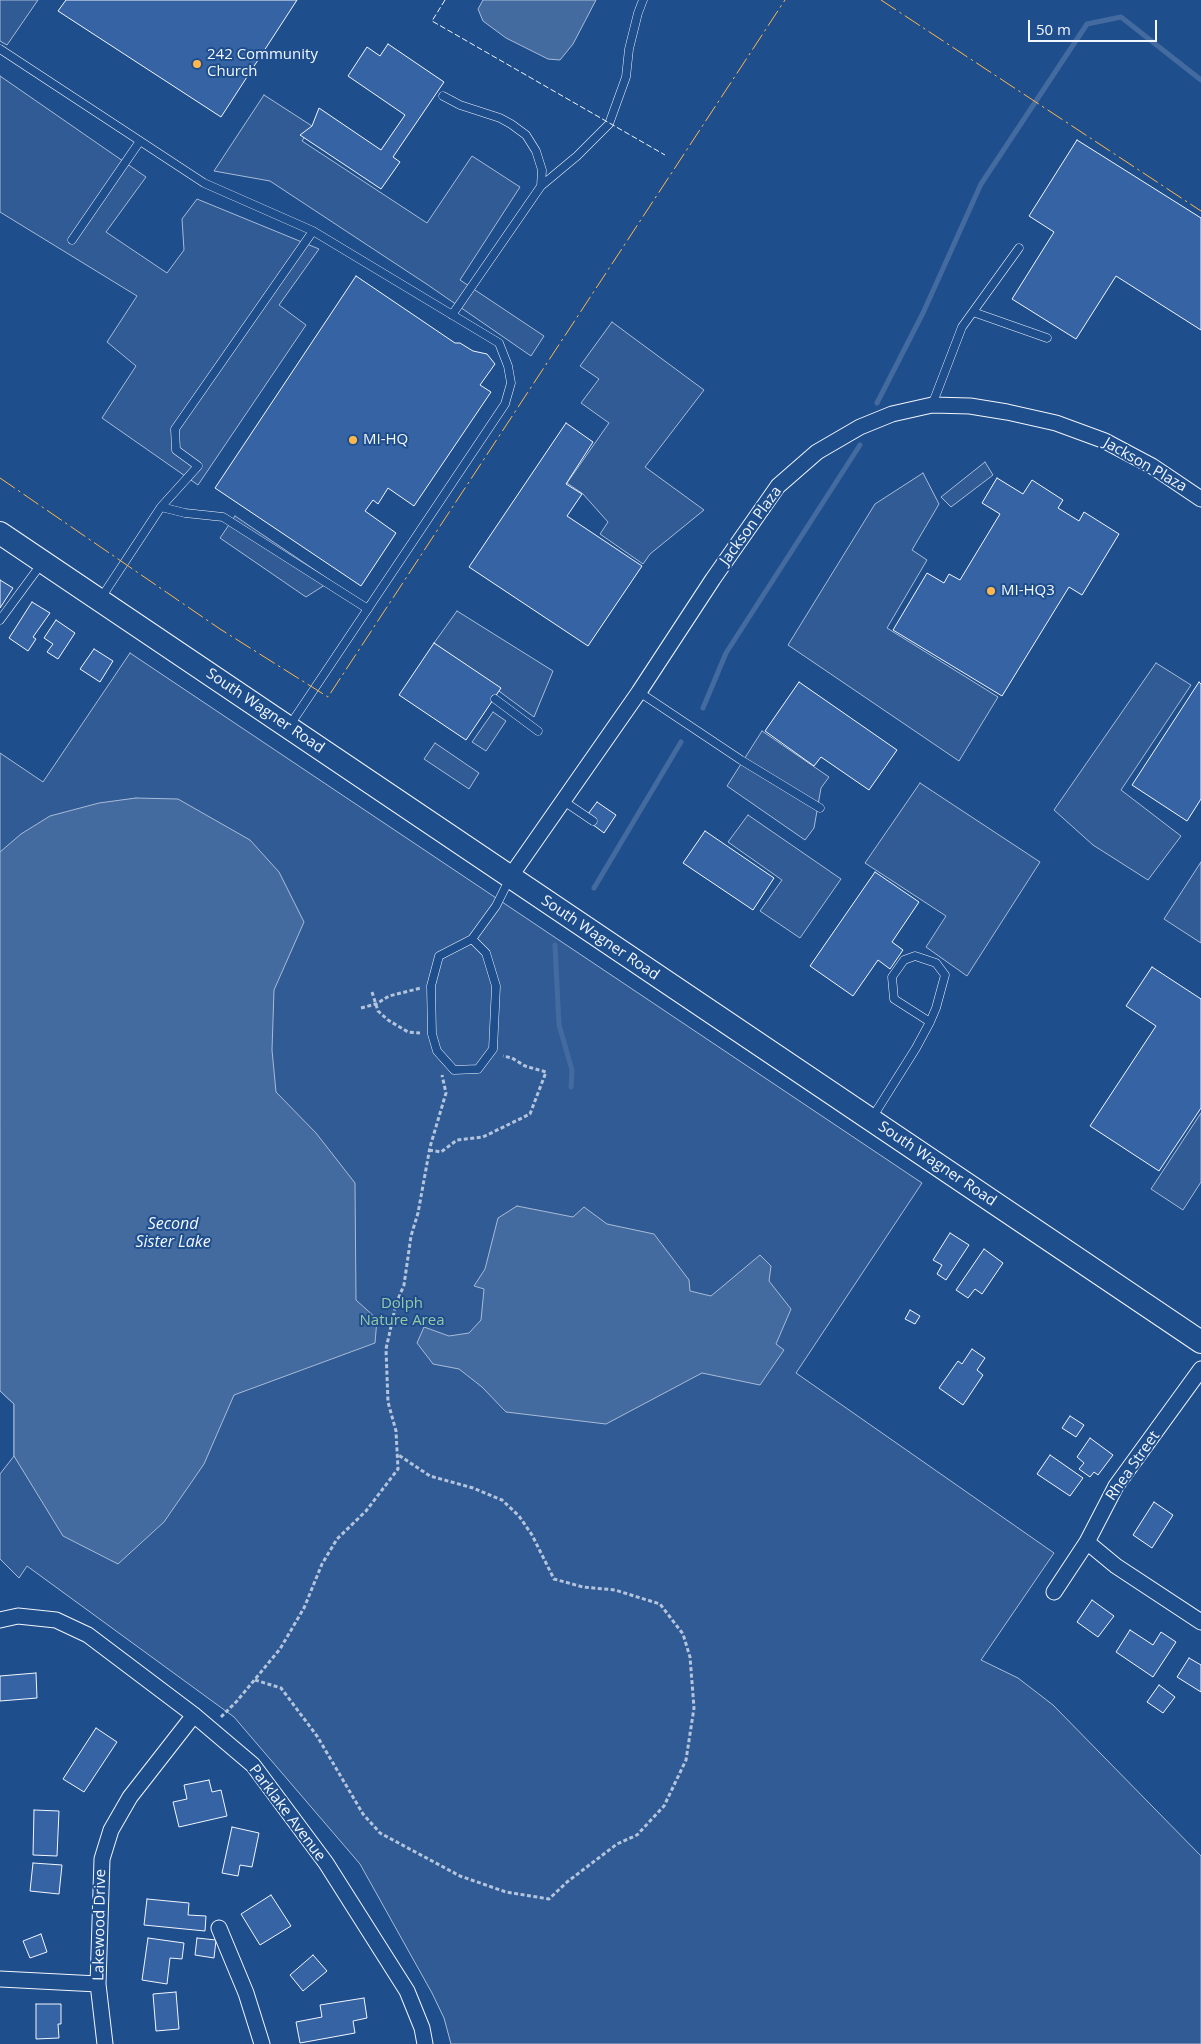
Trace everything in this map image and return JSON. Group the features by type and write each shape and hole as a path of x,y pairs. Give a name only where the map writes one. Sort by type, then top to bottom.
{"main road":[{"name":"South Wagner Road","path":"0,533 1201,1342"}],"street":[{"name":"Jackson Plaza","path":"510,876 639,692 713,579 778,486 817,452 860,427 892,414 932,405 970,406 1056,423 1105,441 1152,466 1201,499"},
{"name":"Rhea Street","path":"1054,1592 1087,1542 1116,1486 1201,1369"},
{"path":"1087,1542 1116,1566 1201,1622"},
{"name":"Parklake Avenue","path":"0,1620 18,1616 56,1620 88,1635 194,1715 253,1766 326,1863 407,1991 422,2028 425,2044"},
{"name":"Lakewood Drive","path":"105,2044 98,1984 99,1903 102,1859 111,1830 130,1797 194,1715"},
{"path":"219,1928 246,1993 262,2044"},
{"path":"0,1978 98,1984"}],"lane":[{"path":"452,315 541,186 577,156 609,124 626,77 632,40 643,0"},
{"path":"0,49 204,183 313,231 499,343 508,366 511,383 505,404 289,727"},
{"path":"443,96 500,118 526,135 536,151 542,170 541,186"},
{"path":"72,240 140,141"},
{"path":"100,600 161,507 198,466 176,450 175,429 313,231"},
{"path":"932,405 962,327 1019,248"},
{"path":"974,312 1047,338"},
{"path":"161,507 185,513 223,517 368,609"},
{"path":"0,620 43,562"},
{"path":"639,692 741,760 820,808"},
{"path":"495,699 538,731"},
{"path":"562,800 593,821"},
{"path":"472,938 486,953 496,986 493,1049 478,1069 454,1070 437,1051 432,1034 431,986 439,956 472,938 496,906 510,876"},
{"path":"871,1120 930,1022 945,975 936,963 915,956 904,960 892,977 894,999 930,1022"}],"path":[{"path":"361,1008 376,1004 389,996 431,986"},
{"path":"372,992 378,1011 388,1020 408,1032 432,1034"},
{"path":"430,1150 441,1152 457,1140 483,1137 530,1114 546,1072 525,1066 512,1058 490,1052"},
{"path":"210,1729 237,1701 280,1649 291,1632 322,1564 337,1539 366,1511 398,1469 396,1430 388,1402 386,1349 396,1304 404,1285 411,1236 418,1213 437,1119 446,1093 440,1068"},
{"path":"255,1680 281,1688 317,1736 363,1814 380,1834 460,1876 506,1892 549,1898 617,1844 637,1835 664,1806 686,1760 694,1708 690,1657 683,1634 660,1604 615,1590 583,1587 554,1579 532,1535 518,1516 502,1500 473,1488 430,1476 397,1454"}],"shaded area":[{"path":"0,0 38,0 7,45 0,41"},
{"path":"0,76 146,177 106,232 167,273 184,250 182,219 197,199 319,249 279,305 306,325 198,485 102,418 136,366 107,342 137,296 0,212"},
{"path":"264,95 312,126 302,141 427,223 472,156 520,187 460,280 544,336 531,356 428,285 270,181 214,171"},
{"path":"612,322 704,390 645,467 704,510 650,554 643,564 600,534 608,522 583,494 567,483 609,423 581,403 599,379 580,366"},
{"path":"985,462 993,475 951,507 941,497"},
{"path":"923,473 939,504 912,550 927,560 887,628 998,697 959,761 788,645 875,504"},
{"path":"235,516 331,581 306,597 220,538"},
{"path":"457,611 553,671 534,717 434,643"},
{"name":"Dolph Nature Area","path":"130,653 922,1183 796,1373 1054,1553 981,1660 1018,1678 1053,1705 1201,1856 1201,2044 451,2044 444,2018 432,1993 360,1864 234,1717 27,1566 19,1578 0,1559 0,1474 14,1456 14,1404 0,1391 0,753 43,782"},
{"path":"1156,663 1191,685 1121,790 1181,836 1148,880 1093,845 1054,810"},
{"path":"493,712 506,721 486,751 472,742"},
{"path":"762,731 829,777 821,788 814,828 805,840 727,786"},
{"path":"435,743 479,773 469,789 424,759"},
{"path":"920,783 1040,862 967,976 926,947 946,916 865,863"},
{"path":"748,815 841,879 800,938 760,911 782,880 728,842"},
{"path":"1201,862 1201,943 1164,919"},
{"path":"1201,1113 1201,1182 1183,1210 1151,1189"}],"water":[{"path":"483,0 596,0 573,44 560,60 548,59 506,38 483,21 478,9"},
{"name":"Second Sister Lake","path":"136,798 178,799 250,840 279,872 304,922 274,990 272,1050 276,1092 316,1133 355,1183 356,1300 377,1319 375,1343 234,1395 204,1464 164,1522 118,1564 63,1536 14,1456 14,1404 0,1391 0,852 21,834 50,816 99,803"},
{"path":"517,1206 573,1217 584,1207 607,1224 654,1234 689,1280 690,1291 711,1296 760,1255 771,1266 769,1281 791,1309 776,1344 784,1350 760,1385 702,1373 606,1424 506,1412 482,1387 459,1369 433,1364 417,1343 424,1327 449,1336 469,1333 481,1320 484,1289 474,1286 485,1269 498,1218"}],"building":[{"name":"242 Community Church","path":"66,0 297,0 221,117 58,11"},
{"path":"388,44 444,82 393,157 400,162 381,189 300,135 312,126 319,108 381,150 405,115 348,76 367,47 380,56"},
{"path":"1077,140 1201,218 1201,330 1116,276 1076,339 1012,299 1054,232 1029,216"},
{"name":"MI-HQ","path":"356,276 455,343 460,343 473,351 487,354 495,364 480,385 491,392 414,506 388,488 378,504 373,500 365,511 396,533 361,586 215,488"},
{"path":"566,423 593,442 566,484 582,494 567,516 642,566 588,646 469,567"},
{"name":"MI-HQ3","path":"997,478 1023,494 1032,480 1063,500 1058,508 1079,521 1084,512 1119,534 1082,595 1069,587 1002,696 893,630 927,573 944,583 949,574 960,580 1000,514 982,503"},
{"path":"0,580 13,588 0,608"},
{"path":"32,602 50,613 33,637 36,639 28,651 9,638"},
{"path":"56,620 75,633 58,659 47,652 53,644 44,638"},
{"path":"434,643 501,688 466,740 399,695"},
{"path":"94,649 113,661 100,682 80,669"},
{"path":"799,682 897,750 869,790 821,757 814,766 765,731"},
{"path":"1199,682 1201,684 1201,799 1187,821 1132,785"},
{"path":"597,802 616,815 604,833 592,824 588,814"},
{"path":"705,831 774,878 753,910 683,863"},
{"path":"875,872 919,902 892,942 903,950 890,969 878,960 853,996 810,966"},
{"path":"1152,967 1201,999 1201,1108 1159,1171 1090,1126 1156,1026 1126,1006"},
{"path":"950,1233 969,1245 946,1280 937,1274 942,1265 933,1260"},
{"path":"984,1249 1003,1263 982,1294 975,1289 968,1298 956,1290"},
{"path":"910,1310 920,1316 915,1324 905,1319"},
{"path":"972,1349 985,1358 977,1370 983,1375 963,1405 939,1388 958,1361 962,1364"},
{"path":"1070,1416 1084,1425 1076,1437 1062,1428"},
{"path":"1090,1438 1113,1455 1098,1475 1094,1472 1090,1477 1079,1469 1084,1463 1077,1457"},
{"path":"1050,1455 1083,1478 1070,1496 1037,1474"},
{"path":"1154,1502 1173,1515 1152,1548 1133,1535"},
{"path":"1092,1600 1114,1616 1098,1637 1077,1622"},
{"path":"1130,1630 1153,1645 1161,1632 1176,1642 1153,1677 1116,1652"},
{"path":"1189,1658 1201,1665 1201,1692 1177,1677"},
{"path":"36,1673 37,1698 0,1701 0,1676"},
{"path":"1159,1685 1175,1697 1163,1713 1147,1702"},
{"path":"96,1728 117,1742 84,1792 63,1779"},
{"path":"209,1780 212,1792 221,1790 227,1816 179,1827 173,1802 187,1799 184,1785"},
{"path":"34,1810 59,1811 57,1856 33,1855"},
{"path":"232,1827 259,1833 252,1867 240,1865 238,1876 222,1873"},
{"path":"33,1863 62,1865 59,1894 30,1891"},
{"path":"271,1895 291,1926 260,1945 241,1914"},
{"path":"147,1899 189,1903 188,1915 206,1916 205,1931 144,1925"},
{"path":"41,1934 47,1952 30,1958 23,1941"},
{"path":"148,1938 184,1943 182,1959 170,1958 167,1984 142,1980"},
{"path":"197,1938 216,1940 214,1958 195,1955"},
{"path":"313,1955 327,1971 303,1991 290,1975"},
{"path":"176,1992 179,2029 156,2031 153,1994"},
{"path":"364,1998 367,2018 353,2021 355,2033 300,2043 296,2022 322,2017 320,2005"},
{"path":"36,2004 61,2004 61,2024 58,2024 59,2038 36,2039"}],"waterway":[{"path":"877,403 923,313 981,184 1087,24 1121,17 1201,80"},
{"path":"703,708 726,653 860,445"},
{"path":"594,888 681,742"},
{"path":"555,945 559,1025 572,1070 571,1087"}],"fence":[{"path":"445,0 432,21 665,155"}],"power":[{"path":"0,478 220,629 328,697 785,0"},
{"path":"881,0 1201,211"}],"place":[{"name":"242 Community Church","path":"197,64"},
{"name":"MI-HQ","path":"353,440"},
{"name":"MI-HQ3","path":"991,591"}]}
